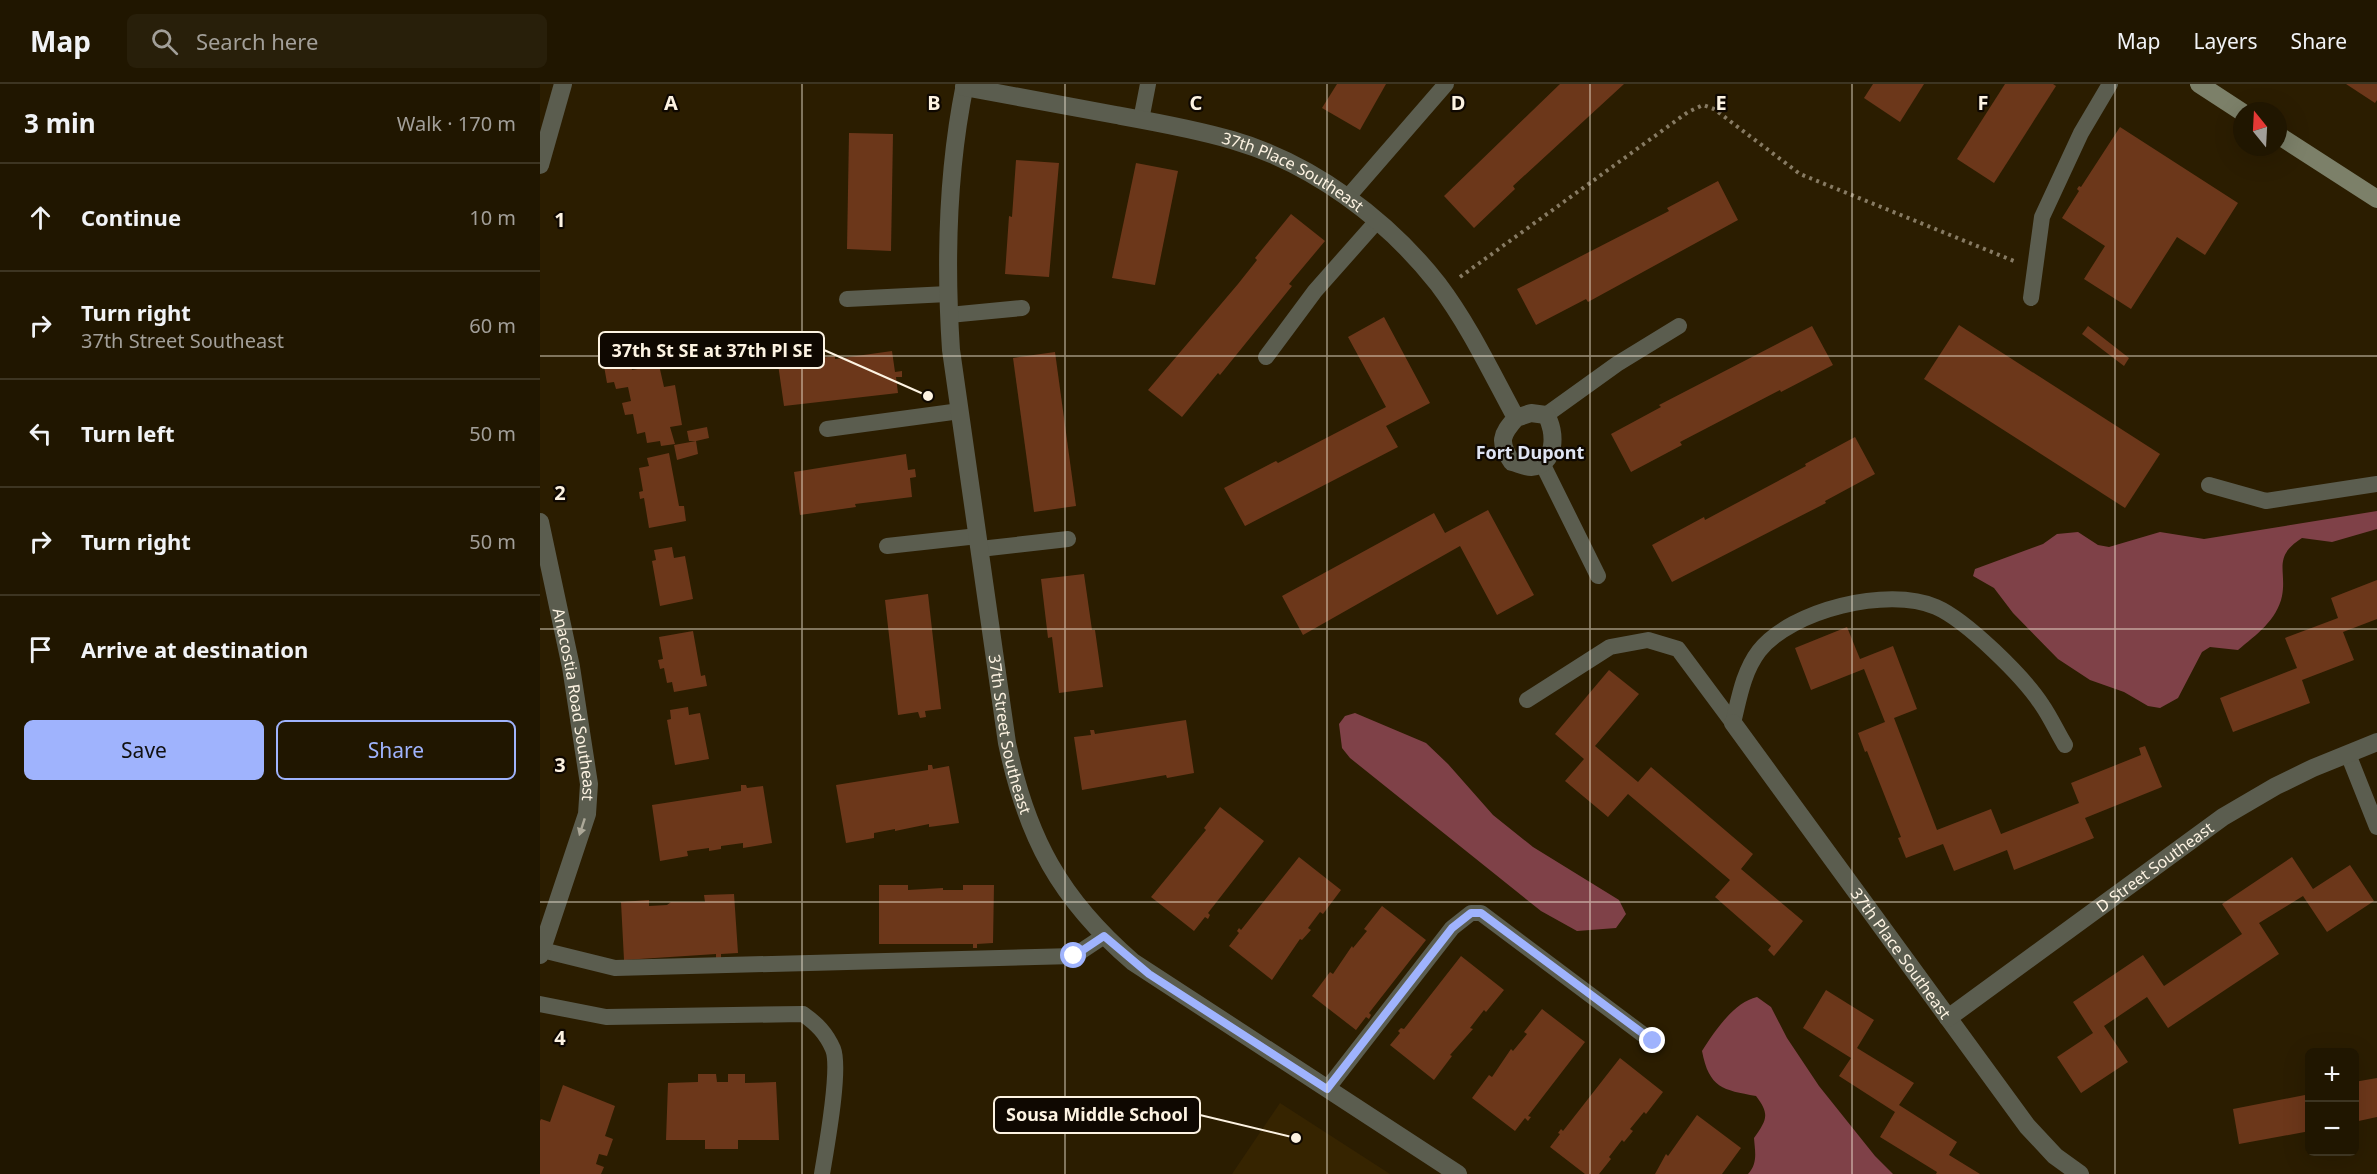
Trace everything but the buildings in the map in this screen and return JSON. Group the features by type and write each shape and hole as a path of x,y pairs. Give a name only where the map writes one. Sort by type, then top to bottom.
{"main road":[{"path":"2199,84 2233,106"},
{"path":"2287,141 2377,199"}],"street":[{"path":"540,165 563,84"},
{"name":"37th Place Southeast","path":"965,85 1232,140 1292,165 1347,198 1377,221 1417,259 1442,290 1466,325 1516,418"},
{"name":"37th Street Southeast","path":"965,85 950,173 949,315 960,411 1008,744 1021,801 1029,823 1051,867 1078,907 1104,936 1149,974 1458,1174"},
{"path":"1531,413 1546,415 1552,424 1554,437 1551,452 1542,463 1530,467 1512,462 1502,447 1504,432 1516,418 1531,413"},
{"name":"Anacostia Road Southeast","path":"540,522 571,667 589,784 587,813 541,952"},
{"name":"37th Place Southeast","path":"1733,723 2027,1126 2055,1156 2080,1174"},
{"name":"D Street Southeast","path":"1948,1018 2223,817 2276,786 2377,742"}],"lane":[{"path":"1141,120 1148,84"},
{"path":"1347,198 1446,84"},
{"path":"2031,298 2042,217 2081,133 2110,84"},
{"path":"1266,357 1315,291 1377,221"},
{"path":"847,299 948,294"},
{"path":"949,315 1022,308"},
{"path":"1546,415 1617,364 1679,326"},
{"path":"827,429 960,411"},
{"path":"1542,463 1598,576"},
{"path":"2209,485 2266,501 2377,484"},
{"path":"887,546 1068,539"},
{"path":"1733,723 1746,673 1759,651 1775,635 1820,611 1854,602 1904,599 1936,606 1969,627 2030,688 2065,745"},
{"path":"1527,700 1610,647 1648,640 1677,649 1733,723"},
{"path":"2348,754 2377,827"},
{"path":"1327,1089 1452,928 1471,913 1481,913 1653,1041"},
{"path":"541,952 615,968 1074,956 1104,936"},
{"path":"540,1004 606,1017 803,1014 819,1025 834,1051 835,1074 822,1174"}],"path":[{"path":"1442,290 1679,118 1703,105 1714,109 1800,174 2035,270"}],"shaded area":[{"path":"2377,511 2377,529 2332,542 2302,538 2293,545 2284,558 2282,596 2271,620 2238,650 2210,647 2202,652 2178,698 2160,708 2148,706 2124,692 2090,680 2058,659 2013,613 1994,588 1973,576 1975,569 2043,544 2057,534 2078,532 2098,545 2109,547 2160,532 2204,539"},
{"path":"1355,713 1426,743 1493,815 1533,847 1619,900 1626,914 1616,928 1577,931 1541,911 1350,758 1342,748 1339,724 1345,716"},
{"path":"1757,997 1771,1007 1787,1038 1819,1086 1875,1156 1893,1174 1748,1174 1755,1161 1754,1138 1764,1122 1765,1112 1756,1096 1726,1089 1713,1080 1702,1051 1733,1011"},
{"path":"1280,1103 1390,1174 1232,1174"}],"place":[{"name":"37th St SE at 37th Pl SE","path":"928,396"},
{"name":"Sousa Middle School","path":"1296,1138"}],"district":[{"name":"Fort Dupont","path":"1530,452"}],"route":[{"path":"1074,956 1104,936 1149,974 1327,1089 1452,928 1471,913 1481,913 1653,1041"}]}
